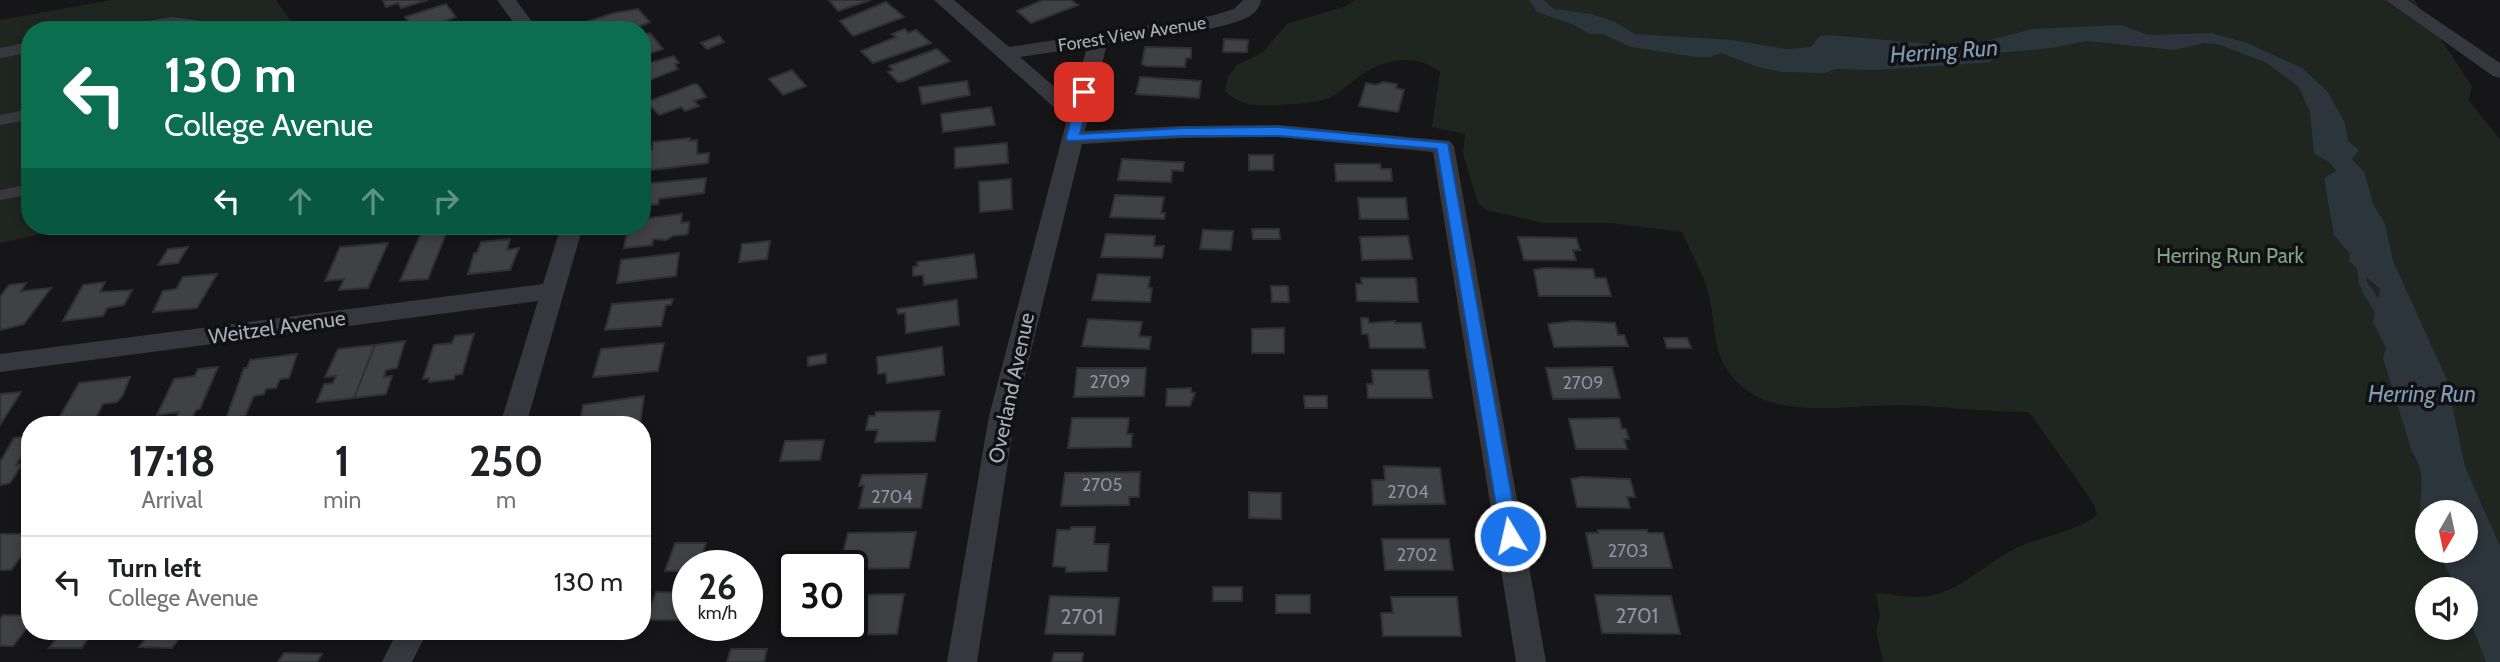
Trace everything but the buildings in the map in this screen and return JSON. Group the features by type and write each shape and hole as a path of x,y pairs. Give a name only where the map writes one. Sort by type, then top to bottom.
{"street":[{"path":"506,0 522,21"},
{"path":"943,0 1004,54 1075,128 1182,132 1279,131 1443,146 1531,662"},
{"name":"Forest View Avenue","path":"1004,54 1213,21 1241,13 1251,5 1252,0"},
{"path":"2395,0 2500,72"},
{"name":"Overland Avenue","path":"962,662 1002,416 1098,40"},
{"path":"516,416 570,235"},
{"name":"Weitzel Avenue","path":"0,363 554,291"},
{"path":"397,662 408,640"}],"lane":[{"path":"0,52 21,48"},
{"path":"0,120 21,116"},
{"path":"0,195 21,192"}],"green space":[{"path":"111,0 276,0 291,21 21,21 21,235 37,235 0,243 0,20"},
{"name":"Herring Run Park","path":"1354,0 2414,0 2472,86 2469,101 2500,139 2500,662 1883,662 1876,630 1880,616 1876,593 1916,597 1943,592 2015,548 2073,528 2097,515 2094,504 2032,416 2028,412 1900,405 1806,408 1782,405 1760,398 1742,386 1721,359 1708,291 1682,232 1611,223 1543,223 1486,210 1478,203 1463,154 1465,134 1432,127 1440,72 1430,66 1409,60 1387,63 1366,72 1333,96 1303,103 1250,104 1225,91 1228,77 1237,65 1263,52 1287,24 1346,6"}],"water":[{"name":"Herring Run","path":"1529,0 1544,0 1554,9 1591,14 1615,22 1635,34 1732,40 1786,49 1811,47 1820,36 1830,35 1951,46 1979,43 2032,29 2120,25 2149,35 2212,33 2247,43 2302,68 2327,91 2345,123 2348,141 2359,150 2352,159 2364,172 2374,206 2385,224 2393,261 2447,380 2465,467 2500,546 2500,662 2486,662 2478,640 2478,577 2451,577 2444,564 2478,564 2478,500 2420,500 2421,472 2412,452 2383,358 2386,348 2373,322 2380,289 2349,261 2350,254 2334,235 2324,178 2336,171 2330,163 2314,153 2310,112 2298,86 2265,62 2217,44 2204,43 2175,50 2087,41 2052,48 1998,53 1990,62 1982,63 1874,70 1835,69 1825,73 1782,72 1758,67 1721,53 1711,57 1697,57 1631,47 1602,34 1590,34 1574,25 1537,12"}],"waterway":[{"name":"Herring Run","path":"2360,261 2363,283 2368,292"},
{"name":"Herring Run","path":"2367,290 2382,315"}],"route":[{"path":"1084,92 1072,138 1182,132 1279,131 1443,146 1510,536"}]}
